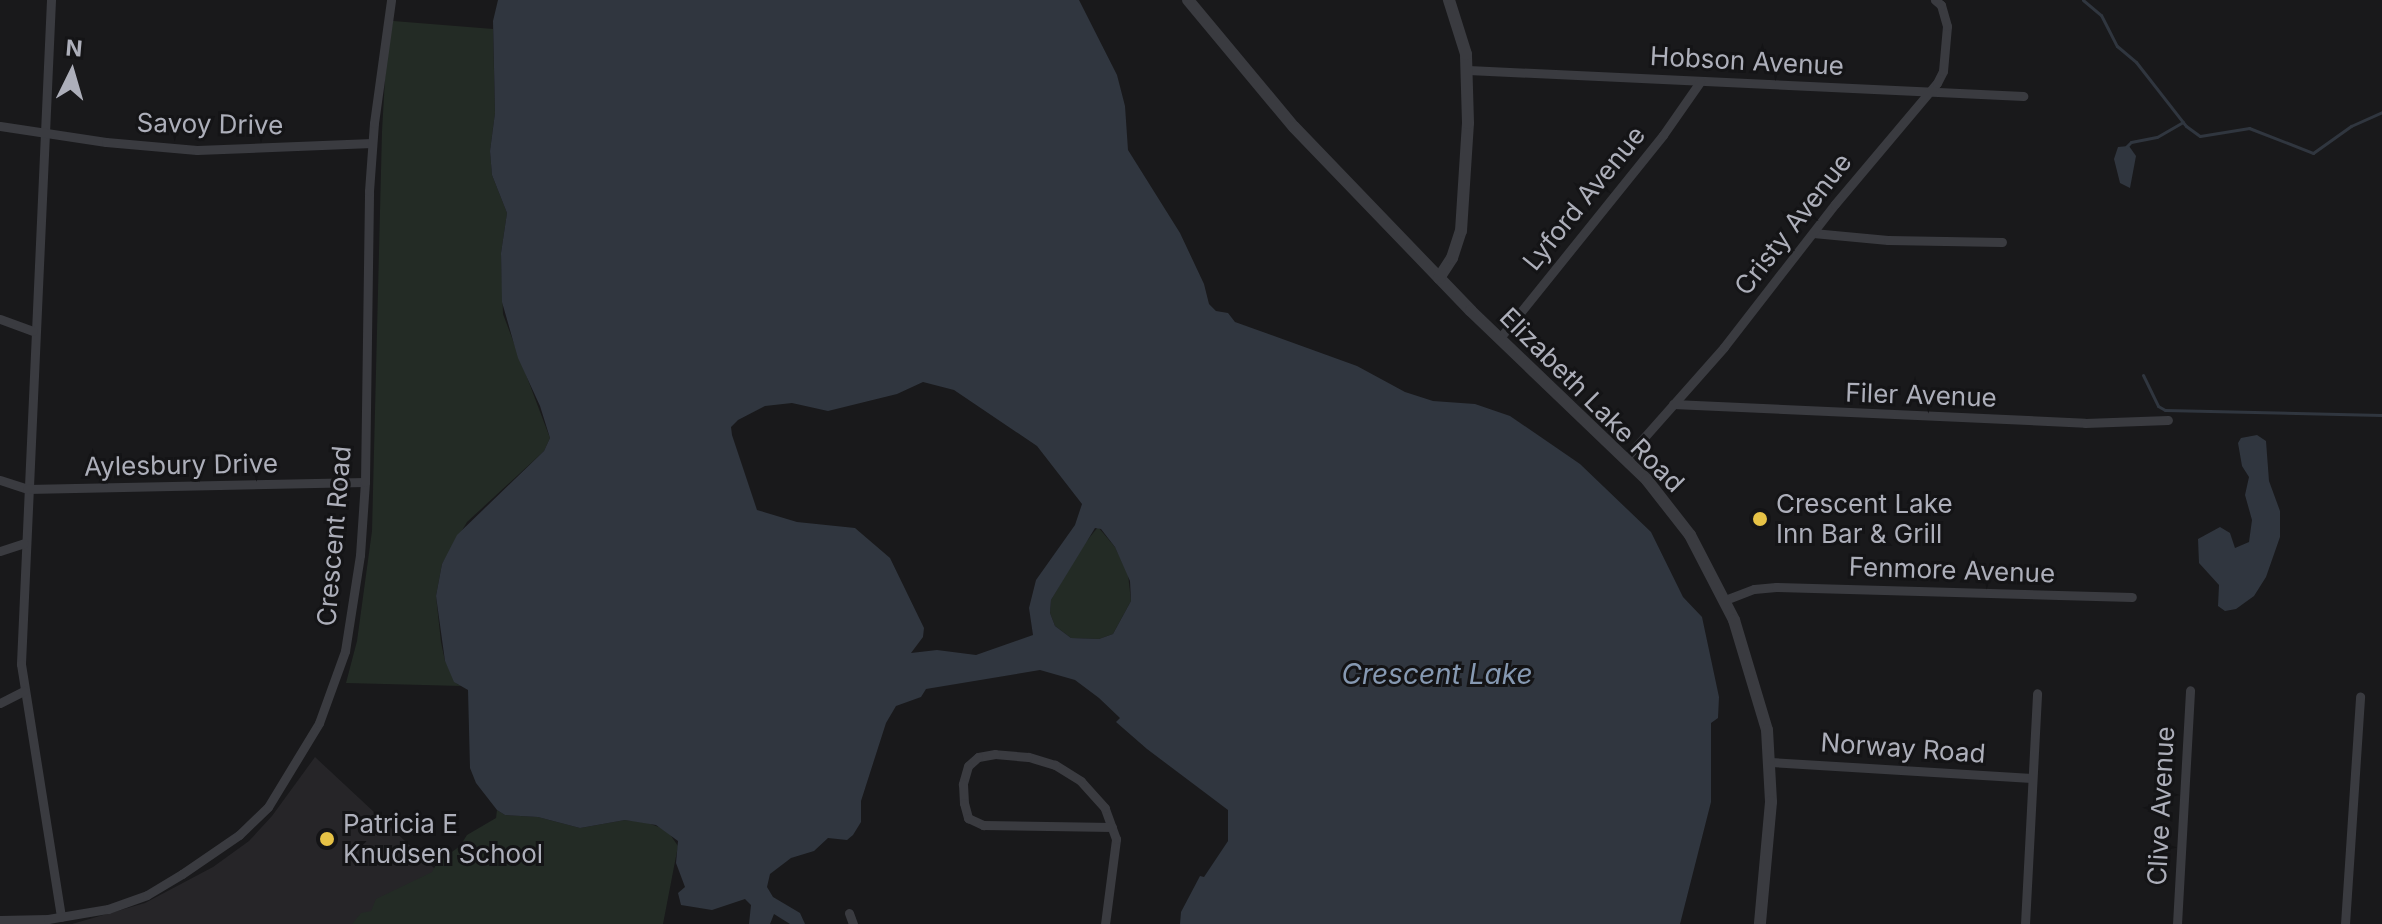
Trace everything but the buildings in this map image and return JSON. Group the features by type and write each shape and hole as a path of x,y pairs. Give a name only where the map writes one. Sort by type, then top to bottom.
{"street":[{"path":"51,0 33,331 21,664 61,917"},
{"name":"Crescent Road","path":"0,920 61,917 108,909 147,895 239,835 268,807 319,723 345,651 360,555 365,482 372,143 391,0"},
{"name":"Elizabeth Lake Road","path":"1188,0 1273,104 1499,339 1625,459 1681,522 1725,600 1756,684 1771,762 1771,816 1760,924"},
{"path":"1439,278 1455,252 1463,217 1468,70 1464,43 1449,0"},
{"name":"Cristy Avenue","path":"1625,459 1724,347 1943,71 1947,26 1941,5 1935,0"},
{"name":"Hobson Avenue","path":"1468,70 2023,96"},
{"name":"Lyford Avenue","path":"1499,339 1663,135 1700,82"},
{"name":"Savoy Drive","path":"0,126 43,134 210,150 372,143"},
{"path":"1813,233 1888,240 2002,242"},
{"path":"0,319 33,331"},
{"name":"Filer Avenue","path":"1673,404 2070,423 2168,420"},
{"name":"Aylesbury Drive","path":"0,480 27,489 365,482"},
{"path":"0,551 24,543"},
{"name":"Fenmore Avenue","path":"1725,600 1748,591 1776,587 2132,597"},
{"name":"Clive Avenue","path":"2177,924 2190,690"},
{"path":"0,703 24,691"},
{"path":"2025,924 2037,693"},
{"path":"2345,924 2360,696"},
{"path":"1105,924 1115,866 1116,839 1112,827 1105,808 1081,781 1055,765 1028,757 995,754 978,757 968,766 964,797 968,818 983,825 1112,827"},
{"name":"Norway Road","path":"1771,762 2032,778"},
{"path":"849,913 853,924"}],"shaded area":[{"path":"393,21 493,29 495,113 490,151 492,175 507,213 501,253 503,314 550,438 544,451 467,522 442,564 436,596 441,642 445,661 457,684 462,686 346,683 357,641 372,531 382,131 386,61"},
{"path":"1098,527 1115,547 1128,574 1131,601 1113,634 1099,639 1071,638 1055,626 1050,613 1051,600 1081,548"},
{"name":"Patricia E Knudsen School","path":"315,757 494,924 72,924 145,903 213,867 249,841 272,816"},
{"path":"497,810 505,815 538,817 580,828 625,820 645,822 667,830 678,846 663,924 352,924 361,913 371,911 376,899 432,872 437,863 460,846 467,835 496,818"}],"water":[{"name":"Crescent Lake","path":"498,0 1079,0 1117,75 1125,106 1128,150 1180,233 1204,284 1209,304 1216,311 1228,313 1235,322 1357,366 1405,392 1433,401 1475,404 1510,416 1580,464 1651,532 1683,597 1702,617 1719,697 1718,718 1711,723 1711,802 1680,924 1180,924 1181,912 1200,876 1204,877 1228,841 1228,810 1147,749 1116,722 1120,718 1075,680 1040,670 926,689 921,697 896,706 886,723 861,801 861,822 853,835 847,840 828,838 814,851 791,858 770,874 767,887 773,897 800,913 805,924 790,924 774,914 770,924 749,924 751,905 745,899 712,910 681,905 678,893 685,887 676,863 678,841 656,825 625,820 580,828 538,817 505,815 497,810 476,783 470,768 468,690 454,682 445,661 436,596 442,564 457,535 544,451 550,438 540,406 518,358 502,302 501,253 507,213 492,175 490,151 495,113 493,21","holes":["923,382 954,390 1037,446 1082,504 1075,525 1036,580 1029,608 1033,635 976,655 937,650 911,653 923,637 924,628 890,558 855,528 797,522 757,510 732,435 731,427 738,420 765,406 792,403 828,411 897,394","1095,528 1101,529 1115,547 1130,581 1131,601 1113,634 1099,639 1071,638 1055,626 1050,613 1051,600"]},
{"path":"2129,146 2136,156 2130,188 2120,183 2114,159 2118,147"},
{"path":"2257,435 2266,441 2269,481 2280,511 2280,537 2266,577 2254,596 2236,609 2225,611 2218,606 2219,585 2199,563 2198,539 2220,527 2230,533 2235,548 2249,542 2252,520 2245,495 2249,477 2242,466 2238,443 2241,438"}],"waterway":[{"path":"2083,0 2101,15 2117,46 2136,62 2186,126 2200,136 2249,128 2313,153 2351,126 2382,112"},
{"path":"2126,147 2131,142 2157,137 2183,122"},
{"path":"2143,375 2158,406 2165,410 2382,415"}],"place":[{"name":"Crescent Lake Inn Bar & Grill","path":"1760,519"},
{"name":"Patricia E Knudsen School","path":"327,839"}]}
